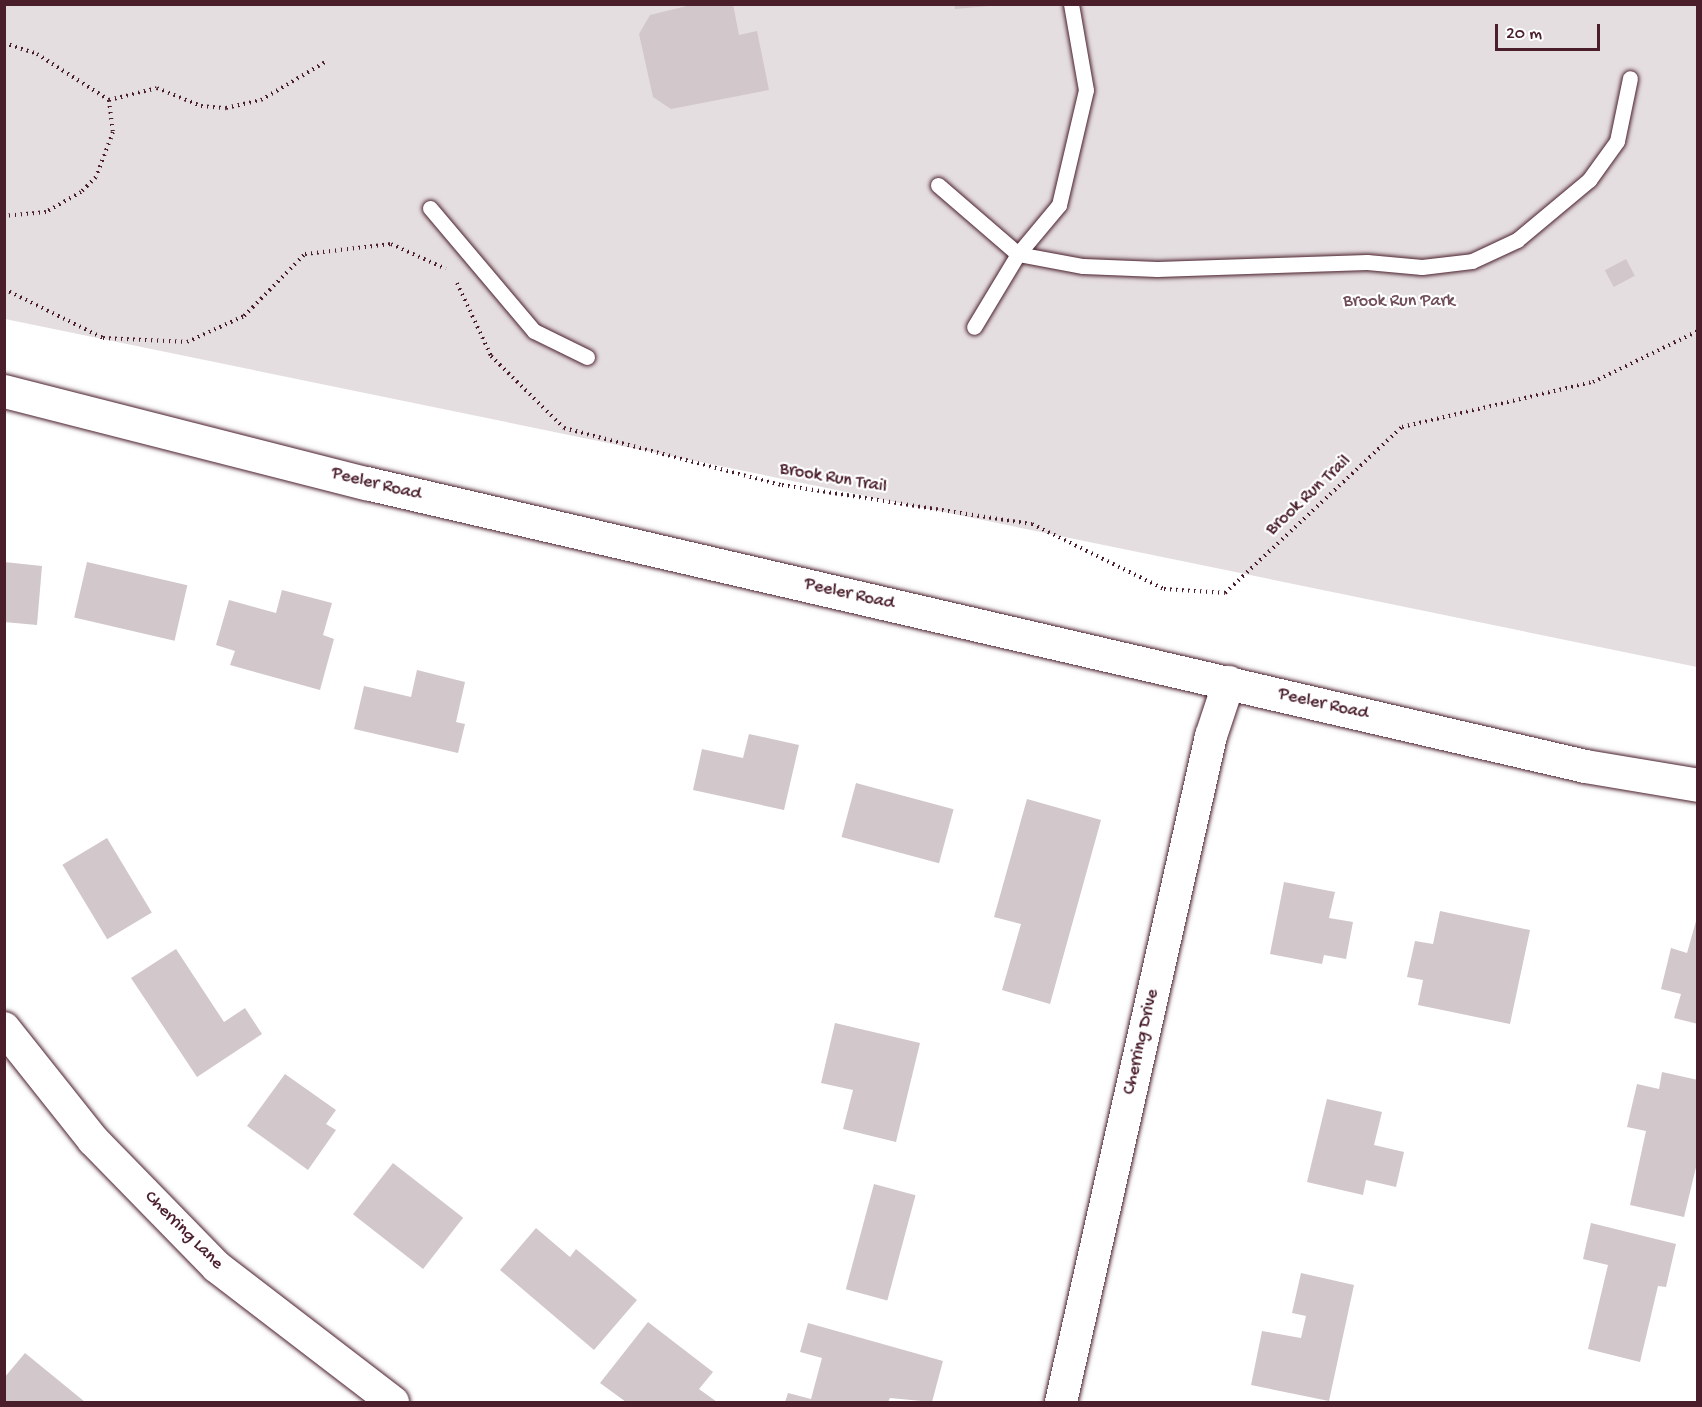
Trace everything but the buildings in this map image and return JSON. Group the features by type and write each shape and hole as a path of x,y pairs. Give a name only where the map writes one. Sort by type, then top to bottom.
{"street":[{"name":"Peeler Road","path":"4,391 366,483 1585,766 1698,785"},
{"name":"Cherring Drive","path":"1061,1402 1211,736 1229,682"},
{"name":"Cherring Lane","path":"4,1028 93,1140 217,1267 393,1402"}],"lane":[{"path":"974,327 1018,254 1059,205 1086,90 1071,4"},
{"path":"938,185 1018,254 1083,266 1157,269 1367,262 1422,267 1472,261 1516,240 1589,180 1617,141 1630,78"},
{"path":"430,208 534,332 587,357"}],"path":[{"path":"4,43 37,54 109,100 157,88 201,106 226,108 261,100 327,61"},
{"path":"4,216 46,212 96,177 114,132 109,100"},
{"name":"Brook Run Trail","path":"4,289 103,338 186,342 244,316 305,254 391,244 452,272 491,356 564,428 782,485 1032,524 1164,589 1225,593 1402,427 1593,382 1698,331"}],"green space":[{"name":"Brook Run Park","path":"5,5 1697,5 1697,667 5,319"}]}
